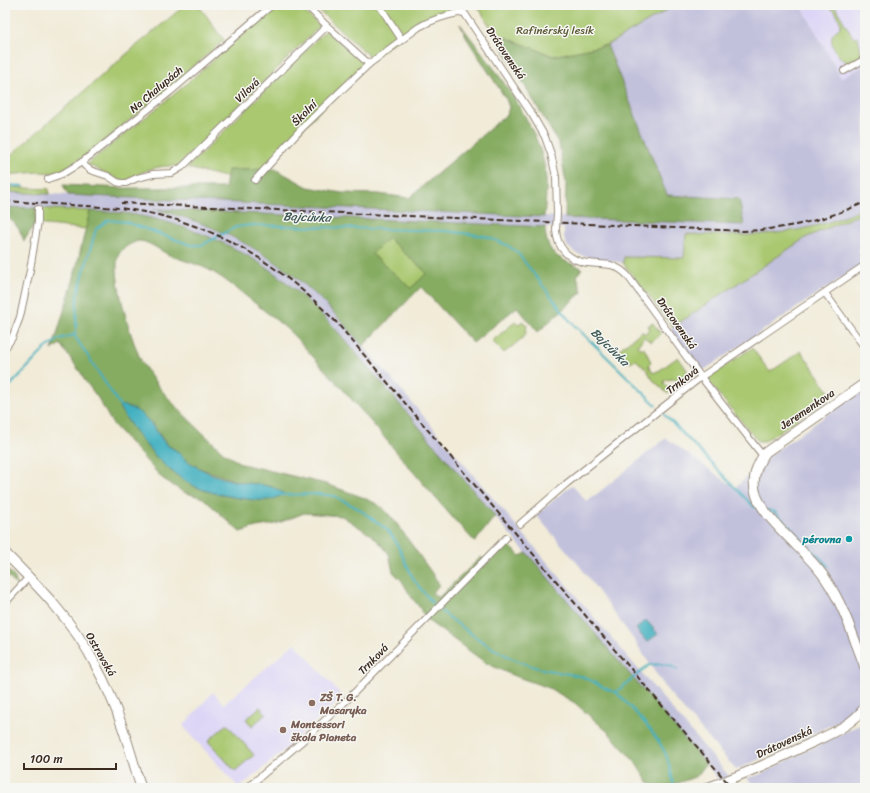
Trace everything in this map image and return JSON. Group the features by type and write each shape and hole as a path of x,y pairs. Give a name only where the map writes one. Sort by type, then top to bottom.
{"street":[{"name":"Na Chalupách","path":"48,179 62,174 82,162 170,92 272,5"},
{"path":"306,5 369,64"},
{"path":"379,5 402,40"},
{"name":"Drátovenská","path":"459,5 533,116 545,137 551,154 556,177 556,230 559,245 568,256 580,262 611,265 620,269 627,275 701,377 763,456"},
{"name":"Školní","path":"255,180 304,127 369,64 419,27 435,19 463,12"},
{"name":"Vilová","path":"82,162 90,170 108,176 121,183 126,183 136,178 153,174 172,173 182,168 327,26"},
{"path":"844,70 865,59"},
{"path":"5,348 12,338 20,317 30,270 38,221 38,209"},
{"name":"Trnková","path":"520,524 566,484 701,377 865,265"},
{"path":"825,293 865,348"},
{"name":"Jeremenkova","path":"763,456 771,448 865,383"},
{"path":"763,456 756,471 755,484 756,496 760,505 768,516 827,580 841,607 865,667"},
{"name":"Trnková","path":"247,788 300,743 349,698 506,538"},
{"name":"Ostravská","path":"5,552 30,577 67,620 96,665 117,713 141,788"},
{"path":"5,603 30,577"},
{"name":"Drátovenská","path":"707,788 779,759 817,740 854,719 865,707"}],"shaded area":[{"path":"662,5 801,5 841,78 865,65 865,208 816,226 780,233 744,236 686,234 684,258 624,257 623,263 577,254 568,247 564,239 564,228 157,210 203,224 246,244 283,267 328,306 739,788 726,788 333,326 308,301 277,275 259,263 223,244 200,233 169,223 136,215 119,213 5,207 5,192 744,225 739,199 667,195 607,45 665,11"},
{"path":"801,5 865,5 865,65 841,78"},
{"path":"865,212 865,245 858,250 865,259 865,262 698,374 668,331 805,238"},
{"path":"865,388 865,712 852,715 736,770 667,690 634,640 579,565 536,515 572,485 587,502 666,438 735,488 769,456"},
{"path":"295,643 343,697 274,759 239,788 183,726 213,692 224,704"},
{"path":"865,722 865,788 756,788 747,778 759,775"}],"green space":[{"path":"185,5 198,5 224,40 174,84 83,158 56,173 39,172 5,175 5,160"},
{"path":"284,5 297,5 320,26 178,166 157,167 145,171 127,181 122,181 87,164 177,92 268,12"},
{"path":"313,5 451,5 455,11 439,14 418,24 377,55 369,56"},
{"name":"Rafinérský lesík","path":"477,5 662,5 666,11 607,45 553,56 494,33"},
{"path":"824,5 834,5 854,39 858,36 861,53 860,56 854,61 848,63 845,62 836,52 831,39 834,32 841,24 835,11"},
{"path":"460,24 508,88 529,124 537,142 546,174 544,217 68,195 63,185 124,188 225,188 228,170 275,169 308,187 342,193 379,194 409,198 507,114 509,107 506,99 469,42"},
{"path":"326,30 365,64 250,183 187,168"},
{"path":"494,33 553,56 607,45 667,195 739,199 744,225 565,218 566,183 559,144"},
{"path":"5,187 49,189 49,194 5,192"},
{"path":"5,207 35,208 35,224 24,241 17,226 5,216"},
{"path":"35,208 90,211 86,229 35,224"},
{"path":"865,208 865,212 805,238 673,327 623,263 624,257 684,258 686,234 755,235 798,230 842,218"},
{"path":"154,209 545,227 548,244 555,254 566,262 582,268 577,276 582,292 538,332 517,307 473,343 421,287 363,346 322,301 280,265 241,241 198,222","holes":["388,238 427,273 411,288 372,254"]},
{"path":"90,211 136,215 192,230 245,254 277,275 306,299 333,326 495,516 475,542 436,499 362,411 287,329 235,287 208,269 169,255 144,242 137,241 125,247 119,254 117,263 120,292 134,342 143,364 170,400 223,452 242,464 326,484 377,504 385,510 397,524 434,576 439,585 432,593 438,598 481,557 488,563 508,544 520,556 527,553 706,764 697,776 665,788 659,788 648,782 635,762 608,732 575,703 549,688 512,675 486,663 431,623 412,598 402,581 393,572 389,554 380,543 371,535 342,516 304,513 276,524 256,527 240,532 203,498 183,492 162,478 112,423 98,398 60,344 52,350 72,285","holes":["119,407 151,422 167,445 177,451 184,459 199,468 239,482 263,485 272,499 250,499 226,496 204,490 184,480 165,466 156,457 132,427"]},
{"path":"388,238 427,273 411,289 372,254"},
{"path":"522,321 527,325 525,336 504,353 492,341 515,322 519,324"},
{"path":"653,323 661,334 651,342 644,337 638,345 640,348 644,348 651,362 648,365 653,373 660,370 678,357 687,370 687,374 679,382 674,379 665,380 664,383 671,391 668,394 653,380 647,370 636,360 628,362 620,354 619,350 642,331 644,334 650,329 648,326"},
{"path":"752,348 770,372 801,351 832,396 765,441 758,441 706,379"},
{"path":"5,567 15,578 17,586 5,573"},
{"path":"260,707 266,714 252,726 246,719"},
{"path":"227,724 254,755 235,771 208,741"}],"water":[{"path":"120,405 129,407 142,414 166,444 198,468 226,479 269,486 284,494 269,500 251,500 218,494 203,490 190,484 165,466 156,457 125,417 119,407"},
{"path":"646,620 658,634 647,642 636,629"}],"waterway":[{"path":"5,185 23,186"},
{"name":"Bajcůvka","path":"5,391 46,348 59,339 74,335 76,331 77,296 96,229 108,220 126,222 191,245 202,245 236,227 251,225 446,231 485,236 507,245 517,252 570,321 656,405"},
{"path":"74,335 121,407"},
{"name":"Bajcůvka","path":"664,414 754,507 760,508"},
{"path":"280,495 319,494 334,496 359,509 386,529 395,540 414,580 433,604"},
{"name":"Bajcůvka","path":"768,510 775,512 828,566"},
{"path":"441,611 485,644 509,657 541,669 583,677 612,691 616,692 649,665 662,664 671,666 677,670"},
{"path":"616,692 660,743 668,761 674,788"}],"railway":[{"path":"5,201 119,208 151,213 211,232 264,261 289,280 337,323 732,788"},
{"path":"121,203 744,231 791,226 821,219 865,202"}],"place":[{"name":"pérovna","path":"849,539"},
{"name":"ZŠ T. G. Masaryka","path":"312,703"},
{"name":"Montessori škola Pianeta","path":"283,730"}]}
